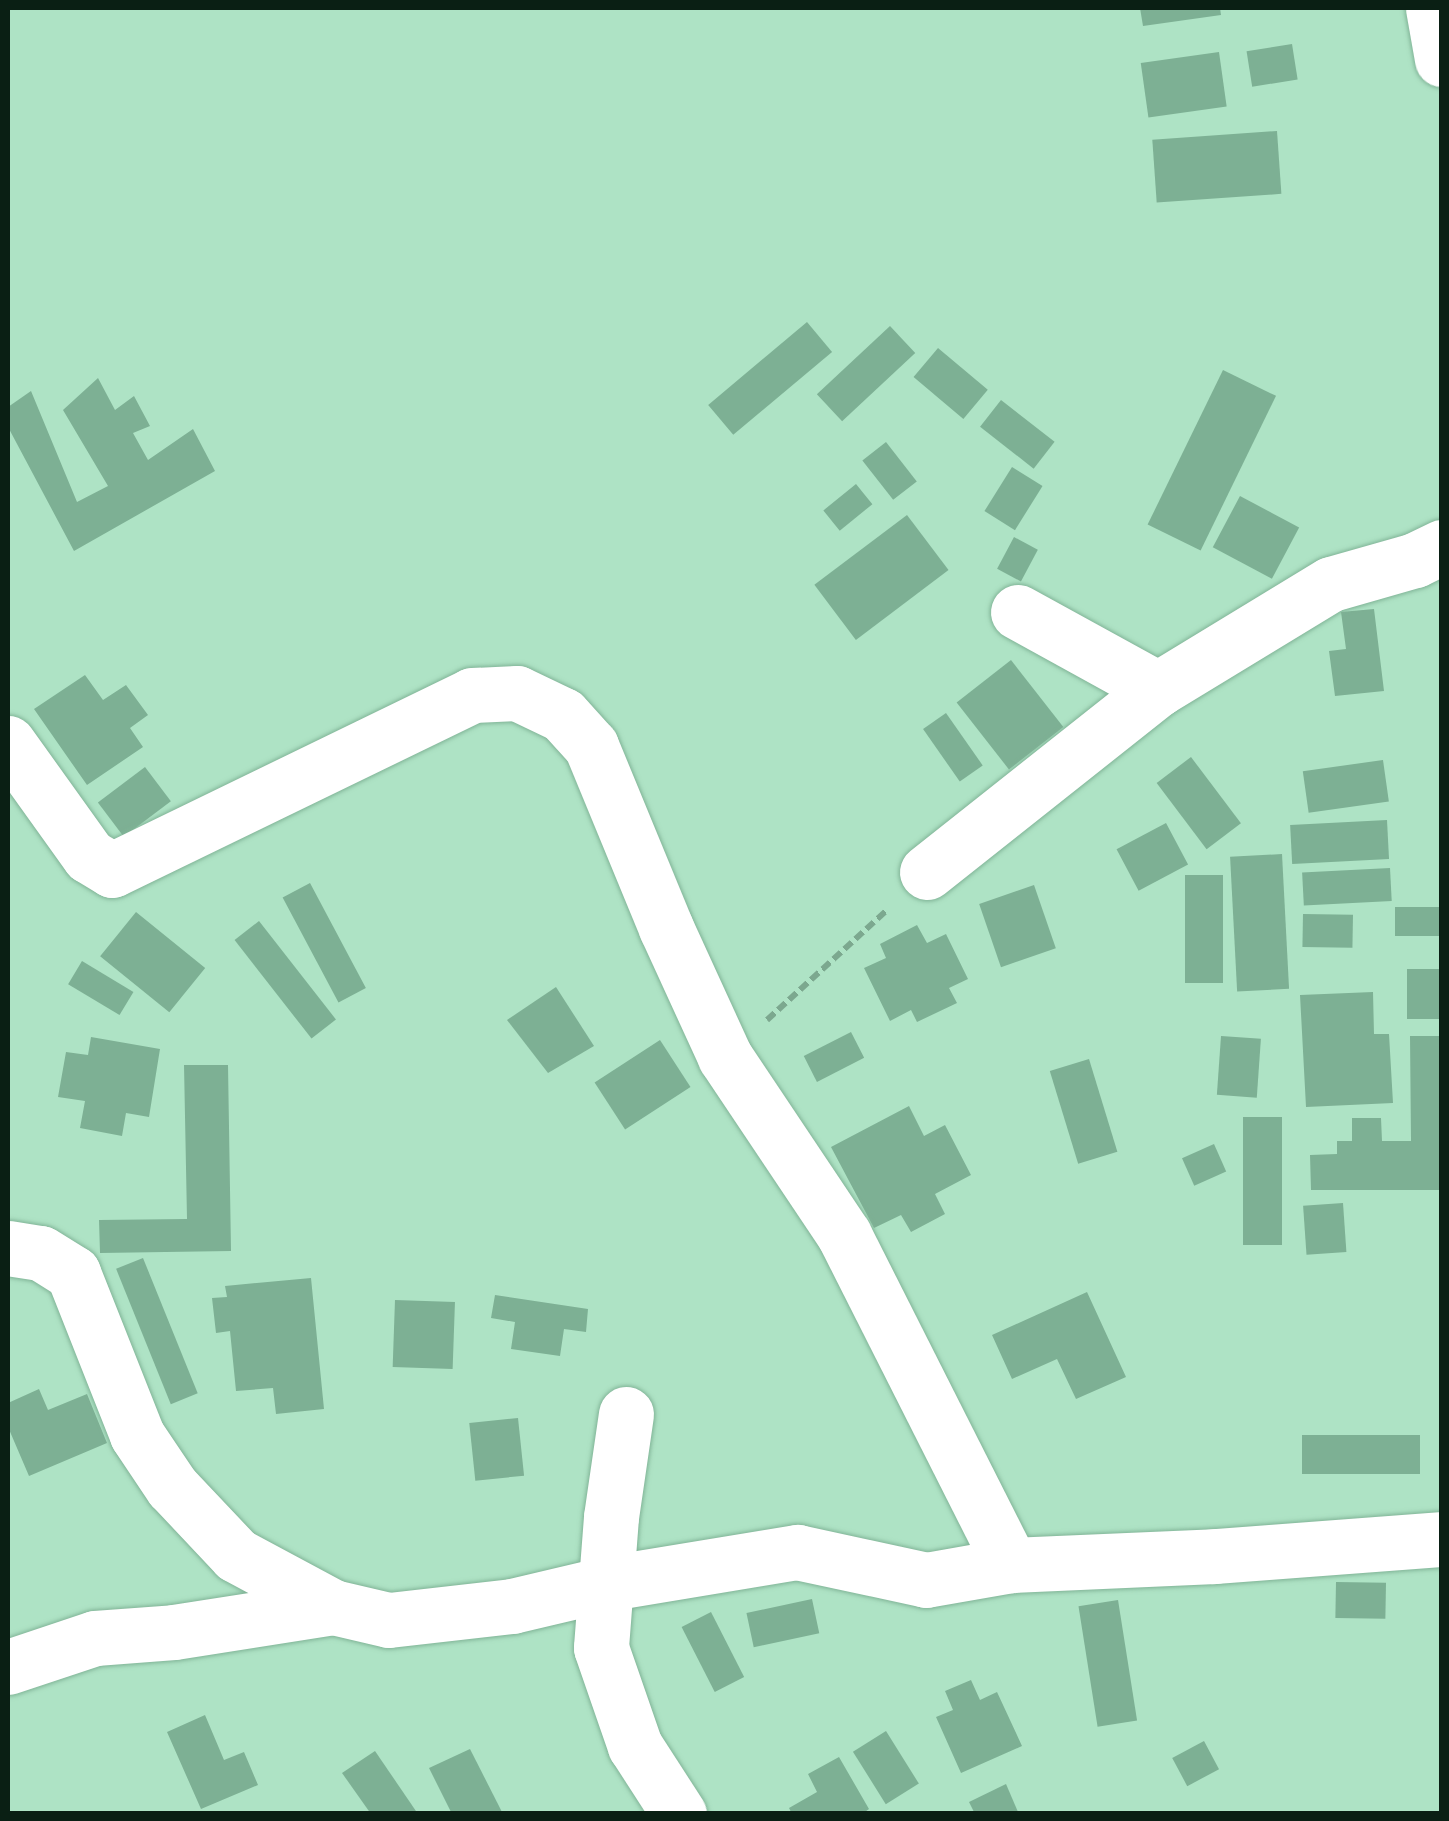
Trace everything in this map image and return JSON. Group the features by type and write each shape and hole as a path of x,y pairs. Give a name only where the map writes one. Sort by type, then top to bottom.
{"street":[{"path":"1434,8 1442,59"},
{"path":"927,872 1158,689 1332,584 1414,560 1442,547"},
{"path":"1018,612 1158,689"},
{"path":"8,743 89,856 112,870 472,695 517,694 563,715 592,746 666,928 725,1058 844,1236 1010,1565"},
{"path":"8,1248 41,1253 73,1274 138,1435 172,1488 236,1555 333,1607 388,1620 512,1606 609,1583 796,1552 926,1580 1010,1565 1216,1556 1442,1539"},
{"path":"626,1414 611,1517 609,1583 601,1648 636,1746 679,1814"},
{"path":"8,1667 95,1638 174,1632 333,1607"}],"path":[{"path":"725,1058 927,872"}],"building":[{"path":"1140,8 1220,8 1221,15 1143,26"},
{"path":"1292,44 1298,80 1252,87 1247,51"},
{"path":"1219,52 1227,106 1148,117 1141,63"},
{"path":"1277,131 1281,194 1157,203 1152,140"},
{"path":"807,322 832,352 733,435 708,405"},
{"path":"890,326 915,353 842,421 817,394"},
{"path":"938,348 988,390 963,419 914,377"},
{"path":"1223,370 1276,396 1201,550 1148,525"},
{"path":"98,378 115,410 134,396 150,426 133,433 148,460 193,429 215,471 74,551 8,427 8,407 31,391 77,502 108,486 63,410"},
{"path":"1001,400 1055,442 1034,469 980,427"},
{"path":"886,442 917,481 893,500 862,460"},
{"path":"1012,467 1043,486 1015,530 984,511"},
{"path":"856,484 872,504 840,531 823,510"},
{"path":"1240,496 1299,527 1272,579 1213,547"},
{"path":"907,515 949,570 856,640 814,585"},
{"path":"1014,537 1038,550 1021,581 997,569"},
{"path":"1374,609 1384,691 1335,696 1329,651 1346,649 1341,612"},
{"path":"1011,660 1063,727 1009,769 957,702"},
{"path":"85,675 103,700 126,685 148,715 130,728 143,747 87,785 34,709"},
{"path":"946,713 983,765 960,781 923,729"},
{"path":"1191,757 1241,823 1207,849 1157,783"},
{"path":"1383,760 1389,802 1309,813 1303,771"},
{"path":"145,767 171,801 124,837 98,803"},
{"path":"1387,820 1389,859 1292,864 1290,825"},
{"path":"1166,823 1188,864 1139,891 1117,849"},
{"path":"1282,854 1289,989 1237,992 1230,857"},
{"path":"1390,868 1392,901 1304,906 1302,873"},
{"path":"1185,875 1223,875 1223,983 1185,983"},
{"path":"310,883 366,988 338,1003 283,898"},
{"path":"1034,885 1056,948 1001,967 979,904"},
{"path":"1395,907 1442,907 1442,936 1395,936"},
{"path":"136,912 205,968 169,1012 100,956"},
{"path":"1303,914 1353,915 1352,948 1302,947"},
{"path":"259,921 336,1020 312,1039 235,940"},
{"path":"917,925 927,943 946,934 968,979 949,988 957,1003 917,1022 911,1010 890,1021 864,968 886,958 880,944"},
{"path":"82,961 133,992 120,1015 68,984"},
{"path":"1407,969 1442,969 1442,1019 1407,1019"},
{"path":"556,987 594,1046 548,1073 507,1020"},
{"path":"1373,992 1374,1034 1389,1034 1393,1103 1306,1107 1300,995"},
{"path":"851,1032 864,1058 817,1082 804,1056"},
{"path":"1221,1036 1261,1039 1257,1098 1217,1095"},
{"path":"1410,1036 1442,1036 1442,1190 1311,1190 1310,1155 1337,1154 1337,1141 1352,1141 1352,1118 1381,1118 1382,1141 1411,1141"},
{"path":"91,1037 160,1049 149,1117 126,1113 122,1136 80,1128 85,1101 58,1097 66,1052 88,1055"},
{"path":"660,1040 690,1087 625,1129 595,1082"},
{"path":"1089,1059 1117,1152 1078,1164 1050,1071"},
{"path":"184,1065 228,1065 231,1251 100,1253 99,1220 187,1219"},
{"path":"909,1106 924,1136 945,1125 971,1175 935,1194 945,1214 911,1232 901,1215 874,1228 831,1147"},
{"path":"1243,1117 1282,1117 1282,1245 1243,1245"},
{"path":"1214,1144 1226,1171 1194,1186 1182,1158"},
{"path":"1343,1203 1346,1252 1307,1255 1303,1206"},
{"path":"143,1258 198,1393 171,1404 116,1269"},
{"path":"311,1278 324,1409 276,1414 273,1388 236,1391 230,1331 216,1333 212,1298 227,1297 225,1286"},
{"path":"1087,1292 1126,1377 1076,1399 1057,1359 1012,1379 992,1335"},
{"path":"495,1295 588,1309 586,1332 564,1329 560,1356 511,1349 515,1322 491,1318"},
{"path":"395,1300 455,1302 453,1369 393,1367"},
{"path":"39,1389 48,1410 87,1394 107,1443 29,1476 8,1427 8,1403"},
{"path":"518,1418 524,1476 475,1481 469,1423"},
{"path":"1302,1435 1420,1435 1420,1474 1302,1474"},
{"path":"1336,1582 1386,1583 1385,1619 1335,1618"},
{"path":"812,1599 819,1633 754,1647 746,1613"},
{"path":"1118,1600 1137,1720 1098,1727 1078,1606"},
{"path":"711,1612 744,1677 715,1692 682,1627"},
{"path":"971,1680 980,1700 997,1692 1022,1746 961,1773 936,1717 953,1710 945,1691"},
{"path":"205,1715 224,1760 244,1752 258,1785 201,1809 167,1732"},
{"path":"886,1731 919,1784 886,1804 853,1752"},
{"path":"1204,1741 1219,1769 1187,1786 1172,1758"},
{"path":"470,1749 503,1814 452,1814 429,1768"},
{"path":"375,1751 418,1814 371,1814 342,1773"},
{"path":"839,1757 869,1809 862,1814 792,1814 789,1808 817,1792 808,1774"},
{"path":"1006,1784 1018,1812 975,1814 969,1802"}]}
